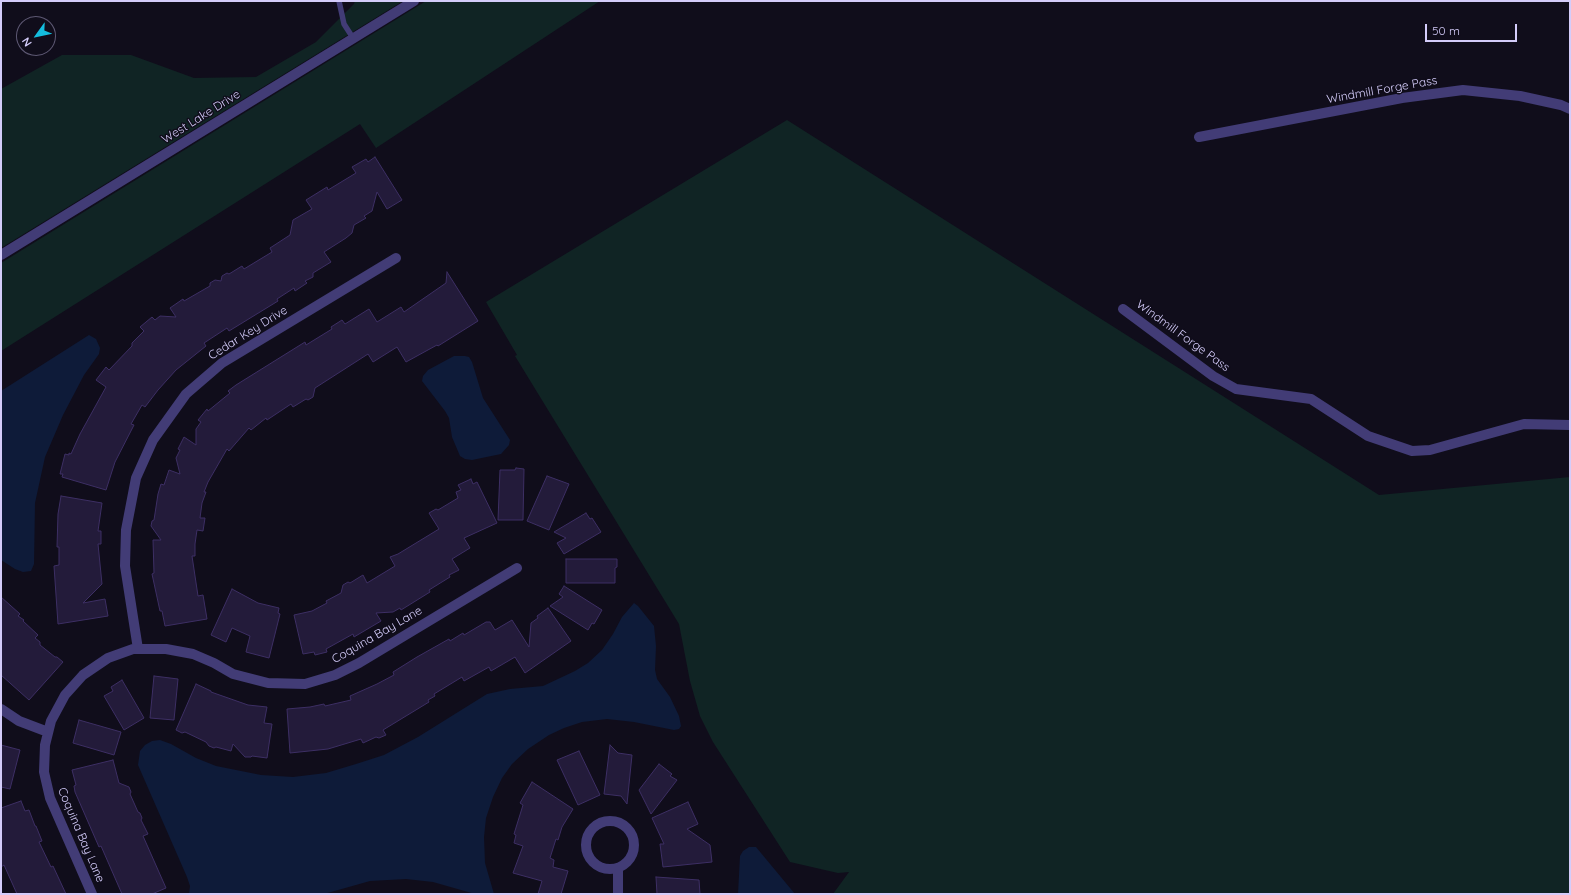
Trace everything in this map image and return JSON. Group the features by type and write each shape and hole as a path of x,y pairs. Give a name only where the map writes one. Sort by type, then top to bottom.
{"street":[{"name":"West Lake Drive","path":"1,255 414,1"},
{"name":"Windmill Forge Pass","path":"1199,137 1402,98 1463,90 1520,96 1561,105 1570,109"},
{"name":"Cedar Key Drive","path":"138,649 125,566 126,530 136,478 153,440 186,394 222,363 396,258"},
{"name":"Windmill Forge Pass","path":"1123,309 1213,376 1236,389 1311,399 1368,436 1412,450 1430,450 1524,424 1570,425"},
{"name":"Coquina Bay Lane","path":"92,894 50,798 44,772 45,745 51,721 65,695 83,675 108,658 133,649 166,649 194,654 233,674 268,683 305,684 335,675 359,663 517,568"},
{"path":"1,709 19,722 48,732"},
{"path":"611,821 625,825 634,838 634,853 625,865 618,868 610,870 594,864 586,849 586,840 589,832 602,822 611,821"},
{"path":"618,868 618,894"}],"lane":[{"path":"339,1 344,24 353,38"}],"green space":[{"path":"355,1 403,1 1,248 1,89 62,55 131,55 194,78 256,77 316,42 354,4"},
{"path":"426,1 600,1 376,148 360,124 1,351 1,263"},
{"path":"787,120 1379,495 1570,477 1570,894 833,894 849,872 838,873 790,862 713,742 700,716 690,681 679,624 515,356 517,355 486,302"}],"water":[{"path":"89,335 96,339 100,348 99,354 84,375 63,415 45,457 35,503 34,564 31,571 23,572 1,560 1,391"},
{"path":"454,356 469,357 472,362 483,398 510,440 509,445 501,454 472,460 465,459 460,456 452,437 449,418 422,381 423,376 428,370"},
{"path":"634,603 654,626 656,646 655,670 657,679 670,697 679,716 681,726 679,729 674,730 634,722 607,719 582,722 549,735 528,749 512,764 502,778 493,797 486,818 484,837 485,863 494,894 475,894 433,882 406,879 370,881 324,894 189,894 190,886 187,877 138,765 140,751 145,745 152,741 160,740 216,766 261,775 293,777 326,773 384,755 418,737 487,694 510,689 543,686 575,671 588,663 602,650 622,617"},
{"path":"749,847 756,847 795,894 738,894 740,856 743,851"}],"building":[{"path":"375,157 402,200 387,209 377,192 372,211 364,216 366,218 354,225 352,233 346,238 324,252 331,262 313,273 313,277 305,281 307,283 295,291 294,288 277,299 278,301 229,331 227,328 204,343 206,346 176,370 145,407 142,405 131,424 134,425 115,462 106,490 62,477 63,474 60,474 65,454 71,454 80,434 106,387 96,380 106,367 109,370 132,346 132,343 144,331 140,327 152,317 155,320 160,316 176,317 170,308 183,299 184,301 210,286 210,283 215,280 221,281 222,276 227,273 229,274 242,266 244,269 272,252 270,248 290,235 293,220 312,209 306,200 327,187 328,190 356,173 352,167 366,159 368,162"},
{"path":"447,272 478,321 438,346 437,345 406,362 397,347 373,362 368,354 315,388 313,397 308,400 306,399 293,407 291,404 267,420 266,418 251,430 249,428 229,451 227,449 204,492 206,492 202,503 200,518 205,518 203,531 197,530 195,556 192,556 198,596 203,595 207,619 165,626 162,611 160,611 152,574 154,573 153,540 161,540 151,526 152,521 154,520 161,484 164,485 169,470 180,474 176,458 180,450 178,449 184,437 196,445 196,429 201,422 198,420 207,409 208,411 230,393 228,391 236,385 305,342 306,345 332,329 331,327 342,320 345,324 369,309 377,322 401,307 404,312 446,283"},
{"path":"516,468 524,469 523,520 498,520 500,470 515,470"},
{"path":"547,476 569,484 549,530 527,521"},
{"path":"471,479 473,484 477,482 497,523 464,538 470,548 452,559 459,570 449,575 450,577 429,590 430,592 401,610 400,608 393,612 376,613 381,621 354,637 353,634 326,649 327,652 315,655 314,652 303,654 294,615 312,611 327,603 326,601 341,593 343,585 348,582 350,583 363,575 367,583 395,566 390,557 398,554 439,529 429,513 436,509 438,510 458,498 456,492 461,490 458,485"},
{"path":"61,496 102,503 98,531 101,531 101,544 98,544 102,584 83,603 105,599 108,616 58,624 54,566 59,565 59,547 57,547 58,514"},
{"path":"586,513 590,519 592,518 601,532 564,554 557,543 566,538 554,532"},
{"path":"566,559 617,559 617,567 615,568 615,583 566,583"},
{"path":"564,586 602,610 594,624 592,623 588,630 550,606 563,597 559,594"},
{"path":"232,589 258,603 279,608 278,613 280,614 269,658 246,652 250,636 232,628 226,642 211,635"},
{"path":"1,597 20,614 18,616 24,620 23,621 38,635 35,638 40,642 40,645 63,662 29,700 1,675"},
{"path":"548,608 571,641 525,673 515,657 491,671 489,667 464,681 462,677 434,694 435,696 428,700 429,702 383,730 386,735 379,738 376,737 363,743 361,739 328,749 290,753 287,709 324,704 325,706 351,700 350,696 394,675 393,672 417,657 449,639 450,641 463,633 464,635 486,622 490,622 495,630 512,620 529,647 531,623 538,618 537,616"},
{"path":"154,676 178,679 174,720 150,718"},
{"path":"122,680 144,718 124,730 104,696 113,691 111,687"},
{"path":"196,684 211,692 248,705 267,707 264,723 272,724 267,758 252,756 245,757 233,744 231,751 216,747 214,748 209,746 206,742 185,732 182,733 176,730"},
{"path":"79,720 121,732 114,755 73,743"},
{"path":"1,745 20,750 10,789 1,787"},
{"path":"610,745 618,753 632,755 627,804 621,796 604,794"},
{"path":"579,751 600,795 578,805 557,760"},
{"path":"113,760 119,783 129,787 131,792 130,794 138,812 140,813 142,818 141,820 148,834 143,836 166,888 152,894 122,894 101,846 99,847 75,792 74,786 76,785 72,770"},
{"path":"659,764 672,774 670,776 677,780 651,814 639,790"},
{"path":"532,782 573,809 562,827 558,840 556,839 550,858 554,860 553,867 568,871 561,894 538,894 542,881 513,873 523,846 514,843 516,835 514,834 523,805 520,803"},
{"path":"21,801 25,811 29,810 42,841 39,842 51,867 53,866 66,894 17,894 4,865 1,867 1,808"},
{"path":"688,802 698,824 687,829 710,845 712,862 663,867 660,844 664,844 652,818"},
{"path":"656,877 699,880 700,894 657,894"}]}
